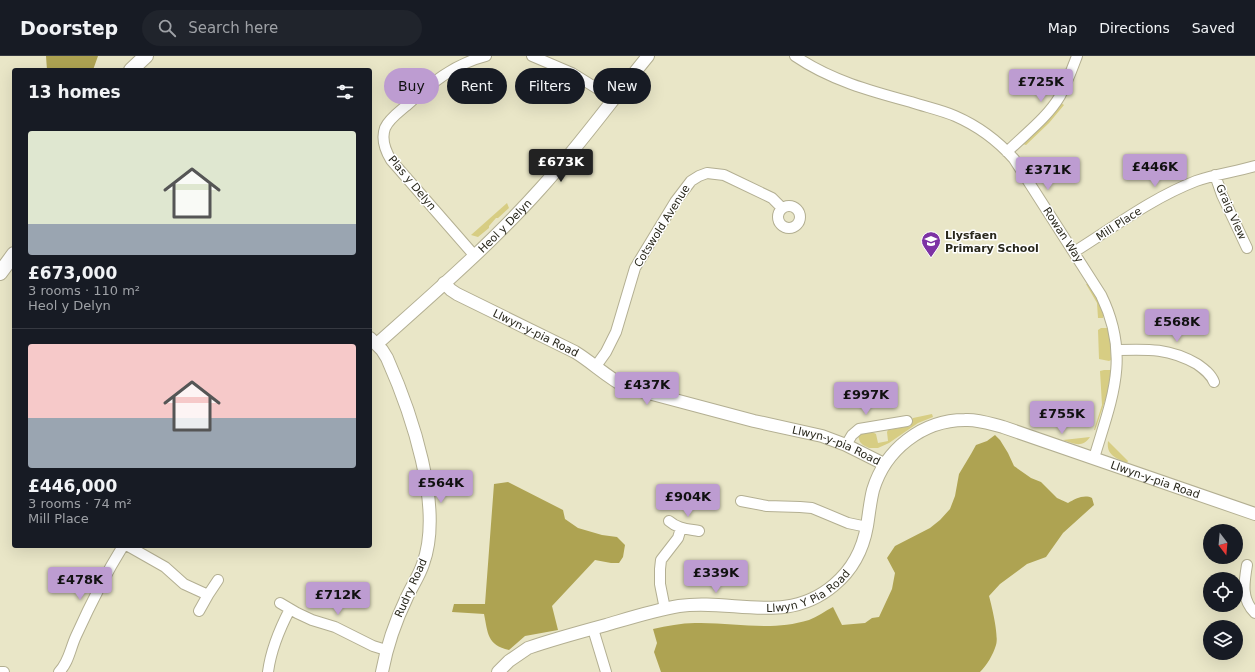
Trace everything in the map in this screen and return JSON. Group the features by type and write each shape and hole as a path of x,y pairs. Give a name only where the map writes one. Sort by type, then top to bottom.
{"main road":[{"path":"132,68 146,56"},
{"path":"0,273 12,257"}],"street":[{"name":"Plas y Delyn","path":"474,256 391,160 385,149 384,138 386,126 391,119 428,86 457,67 486,56"},
{"path":"532,56 572,73 593,86"},
{"name":"Heol y Delyn","path":"639,68 648,56"},
{"name":"Rowan Way","path":"794,56 847,83 954,116 989,135 1007,152 1021,170 1107,306 1114,328 1117,350 1117,374 1115,387 1094,458"},
{"path":"1007,152 1053,106 1060,95 1077,56"},
{"name":"Heol y Delyn","path":"373,341 444,283 474,256 541,188 610,104"},
{"name":"Mill Place","path":"1074,252 1159,198 1194,182 1215,175 1255,166"},
{"name":"Cotswold Avenue","path":"596,366 606,352 616,332 635,268 675,202 691,181 707,173 724,175 772,198 782,208"},
{"name":"Graig View","path":"1215,175 1222,195 1247,248"},
{"name":"Llwyn-y-pia Road","path":"444,283 457,294 575,352 619,384 634,390 822,436 846,445 884,464 898,448 923,429 945,422 976,420 1003,427 1255,514"},
{"name":"Rudry Road","path":"373,341 382,350 394,374 414,430 427,491 430,521 428,544 423,565 407,597 386,650 382,672"},
{"path":"1117,350 1147,349 1177,355 1199,365 1209,373 1214,382"},
{"path":"846,445 852,435 859,429 906,421"},
{"name":"Llwyn Y Pia Road","path":"498,672 509,661 528,648 665,609 699,605 776,608 800,604 819,596 834,586 848,572 855,561 867,527 872,494 884,464"},
{"path":"741,501 767,506 812,508 848,523 867,527"},
{"path":"669,521 681,528 699,531"},
{"path":"665,609 660,584 661,560 678,538 681,528"},
{"path":"59,672 69,657 75,638 106,574 122,548"},
{"path":"132,548 157,562 184,584 208,595"},
{"path":"1247,565 1244,593 1247,602 1255,613"},
{"path":"199,612 218,580"},
{"path":"280,603 312,620 335,627 372,646 386,650"},
{"path":"268,672 270,655 276,636 290,609"},
{"path":"594,629 606,672"}],"shaded area":[{"path":"46,56 98,56 94,68 47,68"},
{"path":"1061,103 1064,105 1049,123 1026,145 1023,144"},
{"path":"507,203 509,208 498,218 496,218 489,228 478,237 471,235"},
{"path":"1086,284 1088,284 1098,301 1102,310 1103,318 1098,318 1097,303"},
{"path":"1101,328 1108,328 1111,360 1109,361 1099,359 1098,330"},
{"path":"1111,370 1107,395 1094,430 1102,405 1100,371"},
{"path":"932,414 933,417 918,423 889,443 878,448 869,448 860,442 858,436 870,432 876,434 878,443 888,441 888,430 911,426 910,422 913,418"},
{"path":"995,435 1008,453 1014,466 1031,478 1041,482 1057,498 1068,503 1080,498 1089,497 1092,498 1094,505 1063,533 1046,557 1027,564 1000,584 989,596 995,621 997,641 995,649 980,672 661,672 654,652 657,643 653,629 690,623 752,626 795,624 809,620 833,607 842,625 865,623 872,618 879,617 892,589 895,573 887,558 895,546 930,528 950,509 955,496 959,474 976,445 987,441"},
{"path":"1090,437 1081,444 1075,444 1063,440"},
{"path":"1108,441 1128,461 1127,463 1116,458 1110,453"},
{"path":"508,482 563,510 565,519 578,528 602,535 617,537 625,545 623,557 619,563 595,560 552,606 558,630 525,636 509,650 496,645 492,641 488,632 484,614 452,612 454,604 485,604 494,484"}],"place":[{"name":"Llysfaen Primary School","path":"931,258"}]}
